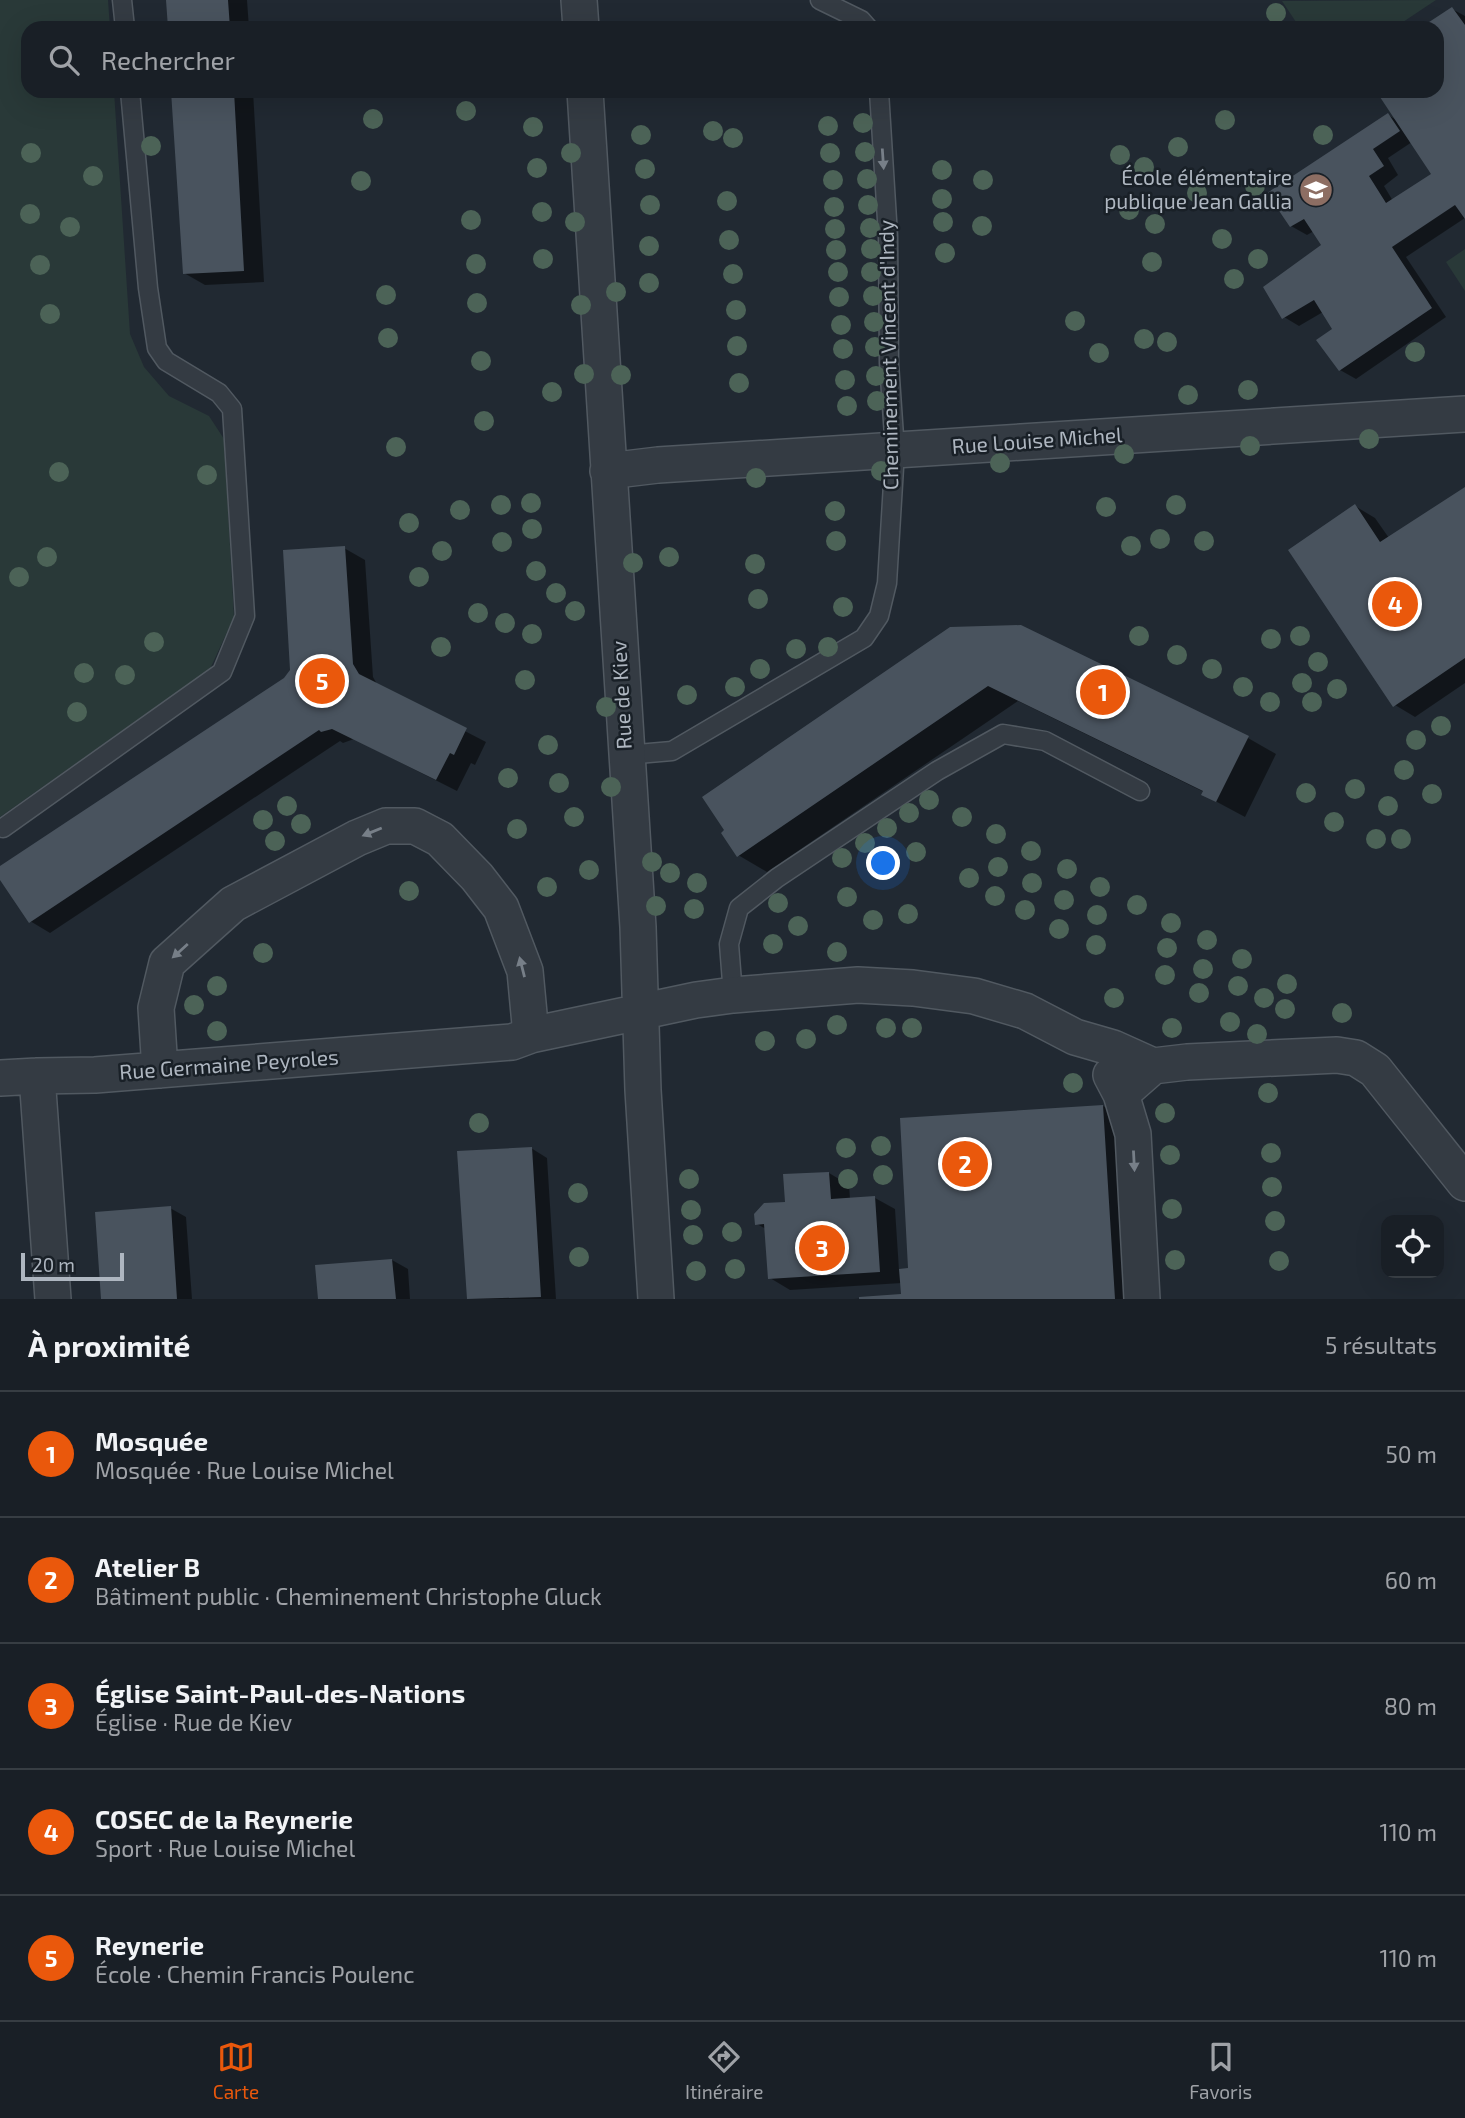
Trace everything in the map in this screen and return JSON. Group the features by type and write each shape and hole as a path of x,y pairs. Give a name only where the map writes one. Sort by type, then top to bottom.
{"street":[{"path":"579,0 580,21"},
{"name":"Rue de Kiev","path":"585,98 638,927 643,1090 656,1299"},
{"name":"Rue Louise Michel","path":"608,471 1465,414"},
{"path":"160,1069 156,1009 167,963 233,904 357,838 386,826 415,826 440,839 477,877 501,908 525,971 531,1035"},
{"name":"Rue Germaine Peyroles","path":"0,1078 95,1074 512,1042 531,1035 696,1000 858,985 913,988 974,996 1025,1011 1075,1037"},
{"path":"1075,1037 1113,1048 1153,1066 1336,1055 1356,1058 1375,1070 1465,1183"},
{"path":"1075,1037 1105,1064 1121,1094 1133,1134 1142,1299"},
{"path":"1121,1094 1153,1066"},
{"path":"37,1076 53,1299"}],"lane":[{"path":"122,0 124,21"},
{"path":"820,0 861,21"},
{"path":"3,828 222,673 245,616 232,409 219,393 166,361 157,348 148,288 131,98"},
{"name":"Cheminement Vincent d'Indy","path":"626,755 672,751 864,638 879,616 887,583 895,450 889,363 888,236 879,98"},
{"path":"733,995 729,944 738,908 776,878 937,771 1003,734 1045,741 1140,792"}],"shaded area":[{"path":"0,0 108,0 110,21 21,21 21,98 114,98 130,334 144,367 169,396 209,416 224,439 234,617 210,669 0,817"},
{"path":"1436,0 1404,21 1295,21 1282,1"},
{"path":"1465,249 1465,291 1446,262"}],"building":[{"path":"166,0 228,0 230,21 168,21"},
{"path":"1452,7 1465,25 1465,219 1455,205 1392,247 1432,308 1339,371 1316,340 1332,329 1314,300 1282,319 1263,287 1321,245 1304,219 1290,227 1267,193 1388,113 1400,131 1373,149 1384,166 1369,176 1386,203 1431,174 1381,98 1444,98 1444,21 1431,21"},
{"path":"171,98 234,98 244,271 183,274"},
{"path":"1465,487 1465,658 1393,707 1288,550 1355,504 1380,542"},
{"path":"345,546 353,664 359,674 467,728 454,755 450,753 436,780 332,729 321,732 319,730 29,923 0,880 0,866 284,678 290,670 283,550"},
{"path":"1021,625 1249,736 1216,802 1201,795 1203,791 988,686 737,857 721,833 724,830 702,797 950,627"},
{"path":"1103,1105 1115,1299 859,1299 901,1294 899,1269 908,1268 900,1118"},
{"path":"532,1147 541,1297 467,1299 457,1151"},
{"path":"829,1172 831,1199 875,1196 880,1272 768,1279 764,1224 755,1225 754,1214 764,1203 785,1202 783,1174"},
{"path":"171,1206 177,1299 101,1299 95,1212"},
{"path":"392,1259 396,1299 318,1299 315,1265"}],"place":[{"name":"École élémentaire publique Jean Gallia","path":"1316,190"},
{"name":"COSEC de la Reynerie","path":"1395,604"},
{"name":"Reynerie","path":"322,681"},
{"name":"Mosquée","path":"1103,692"},
{"name":"Atelier B","path":"965,1164"},
{"name":"Église Saint-Paul-des-Nations","path":"822,1248"}]}
